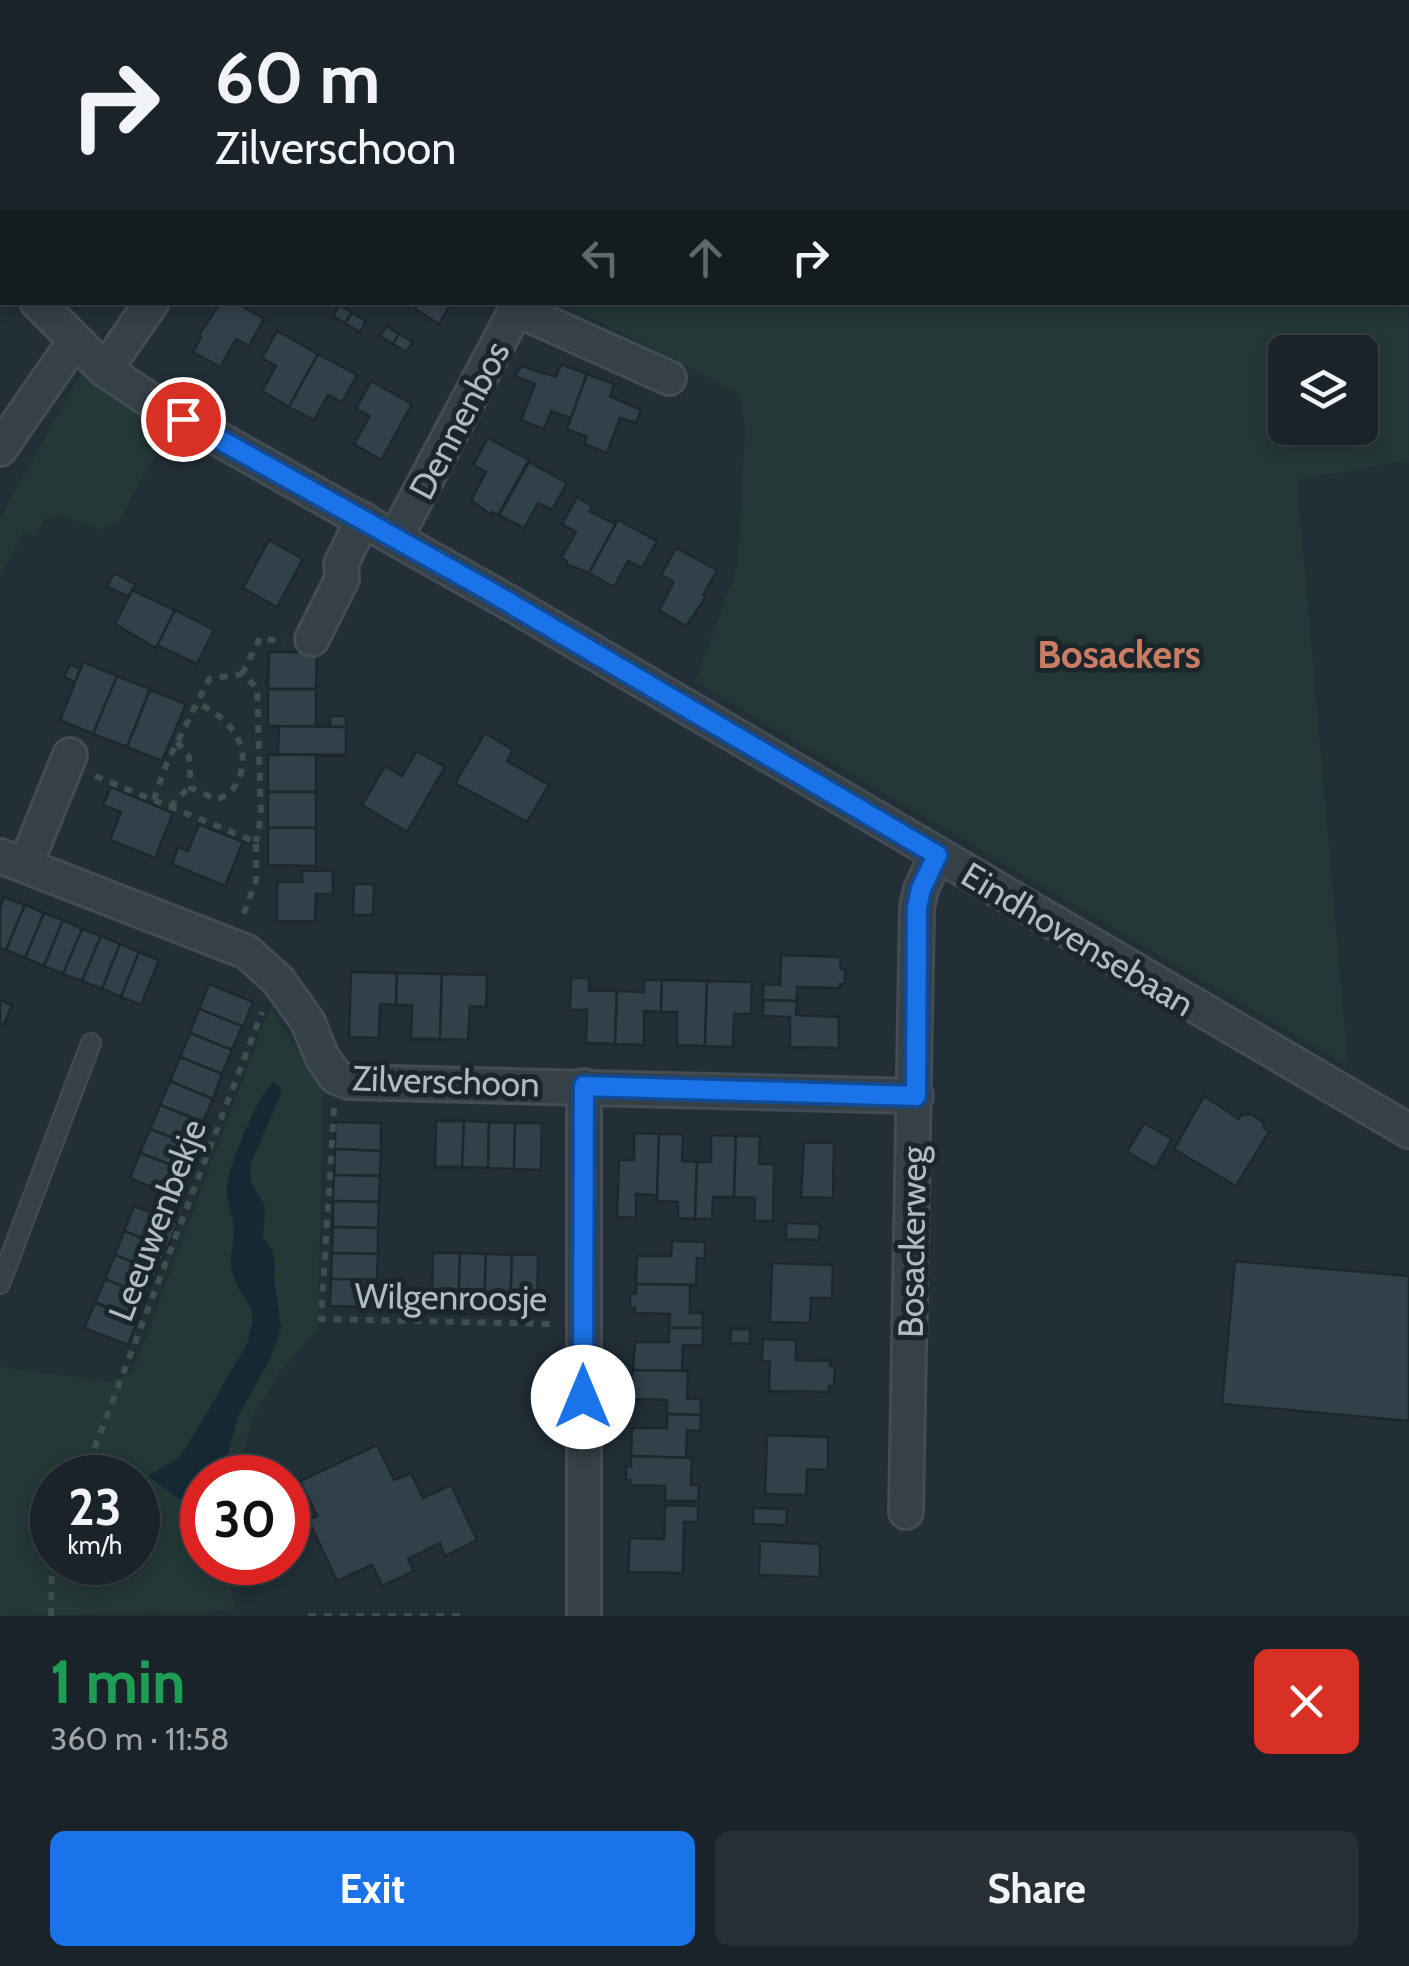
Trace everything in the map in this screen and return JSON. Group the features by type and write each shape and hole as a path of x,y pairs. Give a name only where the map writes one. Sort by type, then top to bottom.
{"street":[{"name":"Eindhovensebaan","path":"40,305 105,370 153,402 396,537 1409,1131"},
{"path":"105,370 150,305"},
{"path":"519,306 669,378"},
{"name":"Dennenbos","path":"396,537 519,306"},
{"path":"0,449 74,342"},
{"path":"312,639 342,579 341,564 363,519"},
{"path":"12,862 68,760"},
{"name":"Bosackerweg","path":"906,1512 917,908 937,855"},
{"name":"Zilverschoon","path":"12,862 247,952 278,980 308,1022 322,1057 336,1077 350,1082 916,1096"},
{"path":"584,1086 584,1616"}],"lane":[{"path":"0,1284 8,1241 91,1042"}],"path":[{"path":"242,674 260,638 301,645 312,639"},
{"path":"154,800 208,678 242,674 257,688 261,817 256,842 256,881 231,946"},
{"path":"191,786 207,798 224,798 239,777 242,751 224,722 197,702"},
{"path":"170,807 191,786 189,757 178,742"},
{"path":"242,751 259,750"},
{"path":"68,760 256,842"},
{"name":"Leeuwenbekje","path":"92,1455 259,1018 278,980"},
{"name":"Wilgenroosje","path":"336,1077 322,1319 582,1324"},
{"path":"50,1616 51,1585"},
{"path":"308,1616 468,1616"}],"green space":[{"path":"568,305 1408,305 1409,460 1297,480 1348,1066 695,682 738,565 745,428 740,396"},
{"path":"81,373 170,430 118,522 101,530 60,515 44,520 36,536 24,532 0,577 0,518"},
{"path":"270,1007 323,1091 318,1330 279,1373 254,1415 242,1455 227,1455 239,1414 270,1359 281,1328 275,1263 263,1238 265,1206 251,1183 250,1165 280,1098 279,1084 266,1091 256,1107 227,1184 234,1229 231,1269 252,1313 251,1332 186,1448 160,1469 160,1455 30,1455 30,1585 160,1585 160,1484 180,1499 180,1585 230,1585 236,1611 0,1616 0,1367 113,1382 133,1372"}],"water":[{"path":"273,1082 282,1090 250,1165 251,1183 265,1206 263,1238 275,1263 281,1328 270,1359 239,1414 227,1455 180,1455 246,1346 250,1331 252,1312 231,1268 234,1227 227,1189 244,1132"},
{"path":"180,1456 180,1500 160,1485 160,1469"}],"building":[{"path":"219,305 240,305 264,319 249,346 236,339 220,367 193,352"},
{"path":"340,305 352,313 345,323 333,316"},
{"path":"417,305 450,305 439,324 415,309"},
{"path":"352,313 366,321 360,332 345,323"},
{"path":"386,326 399,334 393,344 380,336"},
{"path":"277,331 318,354 289,407 262,391 276,366 262,358"},
{"path":"399,334 413,342 406,352 393,344"},
{"path":"318,354 357,375 342,402 328,395 314,420 289,407"},
{"path":"561,364 587,374 567,429 570,418 551,411 544,429 521,420 535,384 515,376 521,366 556,377"},
{"path":"587,374 614,384 610,396 641,410 636,423 620,418 607,453 584,444 587,437 567,429"},
{"path":"371,381 412,404 381,460 354,444 370,416 356,409"},
{"path":"488,438 529,460 498,515 491,515 471,500 486,472 473,465"},
{"path":"529,462 567,483 552,510 538,503 524,528 499,515"},
{"path":"577,497 592,506 589,511 613,523 618,520 589,573 561,558 576,532 562,524"},
{"path":"618,520 657,541 642,568 628,561 614,587 589,573"},
{"path":"269,540 303,559 277,607 243,588"},
{"path":"676,548 717,570 703,595 706,597 686,626 659,610 674,582 661,575"},
{"path":"114,573 135,584 129,597 107,587"},
{"path":"132,590 175,610 156,648 115,624"},
{"path":"175,610 214,630 197,664 156,648"},
{"path":"269,652 317,652 316,689 268,689"},
{"path":"83,662 117,676 93,734 60,720"},
{"path":"70,664 80,669 75,682 64,677"},
{"path":"117,676 150,689 127,747 93,734"},
{"path":"268,689 316,689 316,725 330,727 268,726"},
{"path":"150,690 186,704 162,761 127,747"},
{"path":"330,716 346,716 346,727 330,727"},
{"path":"279,726 346,727 346,755 278,754"},
{"path":"485,733 513,750 507,761 549,785 527,822 455,783"},
{"path":"417,751 445,767 407,832 362,805 385,766 402,776"},
{"path":"268,755 346,756 316,756 316,792 268,792"},
{"path":"111,787 173,813 155,858 110,840 121,812 103,805"},
{"path":"268,792 316,792 316,828 268,828"},
{"path":"199,824 243,842 225,886 172,864 178,847 188,851"},
{"path":"268,828 316,828 316,866 268,865"},
{"path":"302,871 333,871 333,894 316,894 315,921 277,921 277,882 302,882"},
{"path":"354,884 374,884 373,915 353,915"},
{"path":"4,897 25,905 6,950 0,948 0,907"},
{"path":"25,905 44,913 25,958 6,950"},
{"path":"44,913 63,920 44,966 25,958"},
{"path":"63,920 82,929 63,974 44,966"},
{"path":"82,929 101,936 82,981 63,974"},
{"path":"101,936 120,944 102,989 82,981"},
{"path":"120,944 139,952 121,997 102,989"},
{"path":"139,952 159,960 141,1005 121,997"},
{"path":"781,955 840,957 845,984 840,984 840,988 797,987 797,1001 763,1000 763,984 780,985"},
{"path":"351,972 397,973 396,1005 380,1004 379,1038 349,1037"},
{"path":"397,973 442,974 440,1039 411,1039 412,1005 396,1005"},
{"path":"442,974 487,975 486,1007 470,1006 468,1040 440,1039"},
{"path":"571,978 589,978 589,991 617,991 615,1044 586,1043 587,1010 570,1010"},
{"path":"644,980 662,980 661,1012 644,1011 644,1045 615,1044 617,991 644,992"},
{"path":"662,980 707,981 705,1046 677,1045 677,1012 661,1012"},
{"path":"707,981 752,982 751,1014 734,1014 733,1047 705,1046"},
{"path":"209,984 253,1002 243,1027 199,1009"},
{"path":"0,1000 12,1005 4,1025 0,1023"},
{"path":"763,1000 797,1001 796,1015 839,1017 839,1048 790,1047 790,1017 763,1016"},
{"path":"199,1009 242,1026 232,1050 190,1033"},
{"path":"190,1033 232,1050 222,1074 180,1057"},
{"path":"180,1057 222,1074 213,1099 170,1081"},
{"path":"170,1081 213,1099 203,1122 160,1105"},
{"path":"1204,1096 1239,1119 1251,1114 1269,1132 1236,1186 1174,1149"},
{"path":"160,1105 203,1122 193,1146 150,1129"},
{"path":"436,1121 464,1121 462,1167 435,1167"},
{"path":"464,1121 489,1122 488,1168 462,1167"},
{"path":"335,1122 381,1123 381,1151 335,1149"},
{"path":"489,1122 515,1123 514,1169 488,1168"},
{"path":"515,1123 542,1123 541,1170 514,1169"},
{"path":"1144,1123 1172,1139 1155,1168 1127,1152"},
{"path":"150,1129 193,1146 183,1170 140,1153"},
{"path":"634,1133 659,1134 657,1201 656,1195 636,1194 636,1218 617,1217 619,1160 634,1160"},
{"path":"659,1134 683,1134 682,1161 697,1162 695,1219 678,1218 678,1202 657,1201"},
{"path":"711,1135 736,1136 734,1197 713,1197 712,1219 695,1219 697,1162 711,1162"},
{"path":"736,1136 760,1136 759,1164 774,1164 773,1221 754,1221 755,1198 734,1197"},
{"path":"804,1143 834,1143 833,1198 801,1197"},
{"path":"335,1149 381,1151 380,1176 334,1175"},
{"path":"140,1153 184,1170 173,1196 130,1178"},
{"path":"334,1175 380,1176 379,1202 333,1201"},
{"path":"333,1201 379,1202 378,1228 333,1227"},
{"path":"134,1206 178,1223 167,1249 124,1231"},
{"path":"786,1223 820,1224 819,1240 786,1239"},
{"path":"333,1227 378,1228 378,1254 332,1253"},
{"path":"124,1231 167,1248 157,1272 115,1255"},
{"path":"672,1241 705,1242 705,1259 697,1258 696,1285 636,1284 637,1256 671,1256"},
{"path":"332,1253 378,1254 377,1280 331,1279"},
{"path":"433,1253 460,1253 458,1314 431,1313"},
{"path":"460,1253 486,1254 484,1314 458,1314"},
{"path":"486,1254 512,1255 510,1315 484,1314"},
{"path":"115,1255 157,1272 147,1296 105,1279"},
{"path":"512,1255 538,1255 537,1316 510,1315"},
{"path":"1235,1261 1409,1276 1409,1421 1222,1404"},
{"path":"772,1263 833,1265 832,1298 811,1298 810,1323 770,1322"},
{"path":"105,1279 147,1296 138,1320 95,1302"},
{"path":"331,1279 377,1280 376,1307 330,1306"},
{"path":"636,1284 696,1285 690,1287 690,1313 703,1313 703,1328 669,1328 670,1314 635,1313 635,1308 630,1308 630,1294 636,1293"},
{"path":"95,1303 138,1320 128,1345 84,1328"},
{"path":"669,1328 703,1328 703,1345 683,1345 682,1370 688,1371 633,1370 635,1342 669,1342"},
{"path":"731,1329 750,1329 750,1344 730,1343"},
{"path":"763,1339 796,1340 796,1360 831,1361 830,1366 835,1366 834,1385 829,1386 829,1392 769,1391 770,1362 762,1361"},
{"path":"633,1370 688,1371 687,1399 701,1399 701,1415 667,1414 667,1400 633,1399 633,1394 628,1394"},
{"path":"667,1414 701,1415 700,1431 687,1430 686,1457 692,1458 631,1456 632,1428 667,1428"},
{"path":"767,1435 828,1437 828,1470 807,1469 806,1495 765,1494"},
{"path":"377,1445 394,1480 411,1473 423,1498 451,1485 477,1540 445,1556 440,1543 408,1559 414,1571 382,1586 372,1565 337,1581 310,1523 310,1518 317,1516 310,1502 310,1476"},
{"path":"631,1456 692,1458 691,1485 699,1485 698,1501 665,1501 665,1486 630,1485 626,1466 631,1466"},
{"path":"665,1505 698,1506 698,1522 684,1522 683,1573 628,1572 630,1538 664,1539"},
{"path":"753,1508 787,1509 786,1525 753,1524"},
{"path":"760,1541 820,1544 820,1577 759,1575"}],"district":[{"name":"Bosackers","path":"1119,654"}],"route":[{"path":"183,419 486,589 937,855 917,908 916,1096 584,1086 583,1397"}]}
